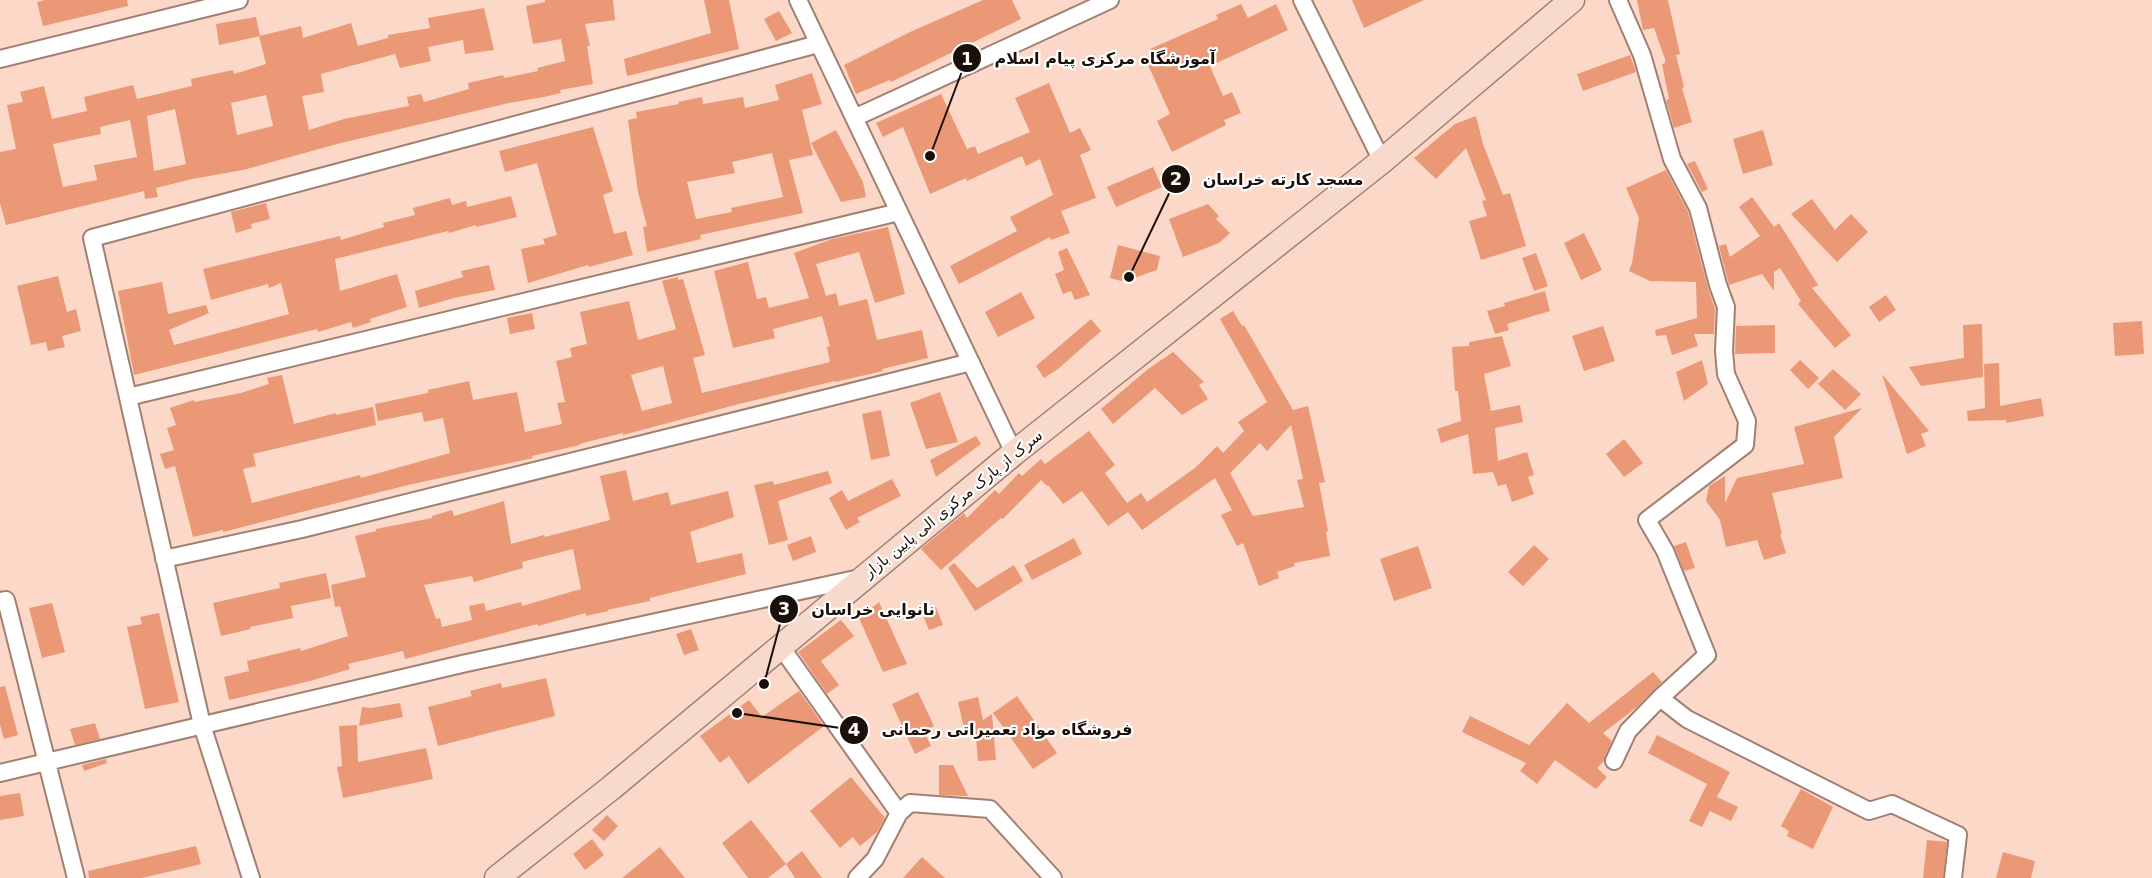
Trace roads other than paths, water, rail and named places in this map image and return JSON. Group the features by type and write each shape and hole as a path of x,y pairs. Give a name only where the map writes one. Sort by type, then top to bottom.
{"main road":[{"name":"سرک از پارک مرکزی الی پایین بازار","path":"497,878 611,788 1014,453 1382,161 1572,0"}],"street":[{"path":"0,59 238,0"},
{"path":"798,0 1014,453"},
{"path":"854,118 1110,0"},
{"path":"1302,0 1382,161"},
{"path":"1614,761 1628,731 1707,655 1665,551 1647,520 1745,444 1747,421 1726,374 1724,351 1726,308 1698,208 1672,159 1642,55 1618,0"},
{"path":"251,878 202,725 92,238 818,44"},
{"path":"128,397 899,212"},
{"path":"164,559 302,529 971,362"},
{"path":"0,773 462,664 864,577"},
{"path":"0,601 6,600 76,878"},
{"path":"780,647 899,813"},
{"path":"1660,698 1687,719 1869,811 1892,804 1958,835 1953,878"},
{"path":"857,878 875,859 899,813 910,803 990,809 1053,878"}],"place":[{"name":"آموزشگاه مرکزی پیام اسلام","path":"930,156"},
{"name":"مسجد کارته خراسان","path":"1129,277"},
{"name":"نانوایی خراسان","path":"764,684"},
{"name":"فروشگاه مواد تعمیراتی رحمانی","path":"737,713"}]}
